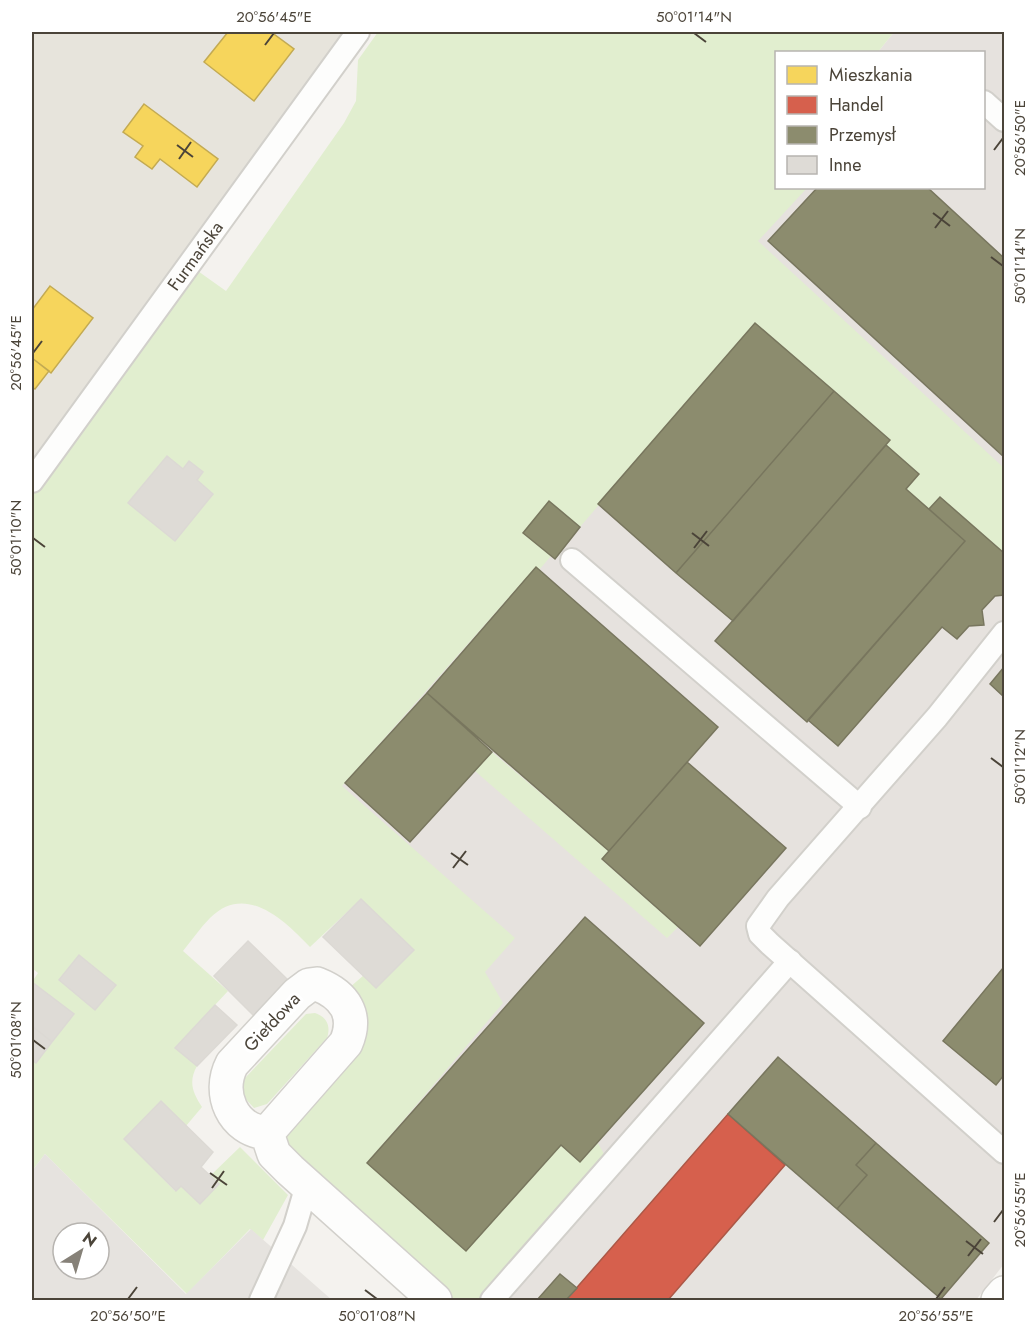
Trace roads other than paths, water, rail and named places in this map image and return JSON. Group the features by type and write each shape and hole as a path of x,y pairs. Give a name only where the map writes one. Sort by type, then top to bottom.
{"street":[{"path":"267,1133 274,1154 435,1300"},
{"path":"998,1300 1005,1293"}],"lane":[{"name":"Furmańska","path":"32,481 358,32"},
{"path":"985,103 1005,120"},
{"path":"572,560 860,807"},
{"path":"1005,633 860,807 778,898 758,926 760,934 1005,1152"},
{"path":"492,1300 790,961"},
{"path":"261,1300 295,1226 307,1185"}]}
